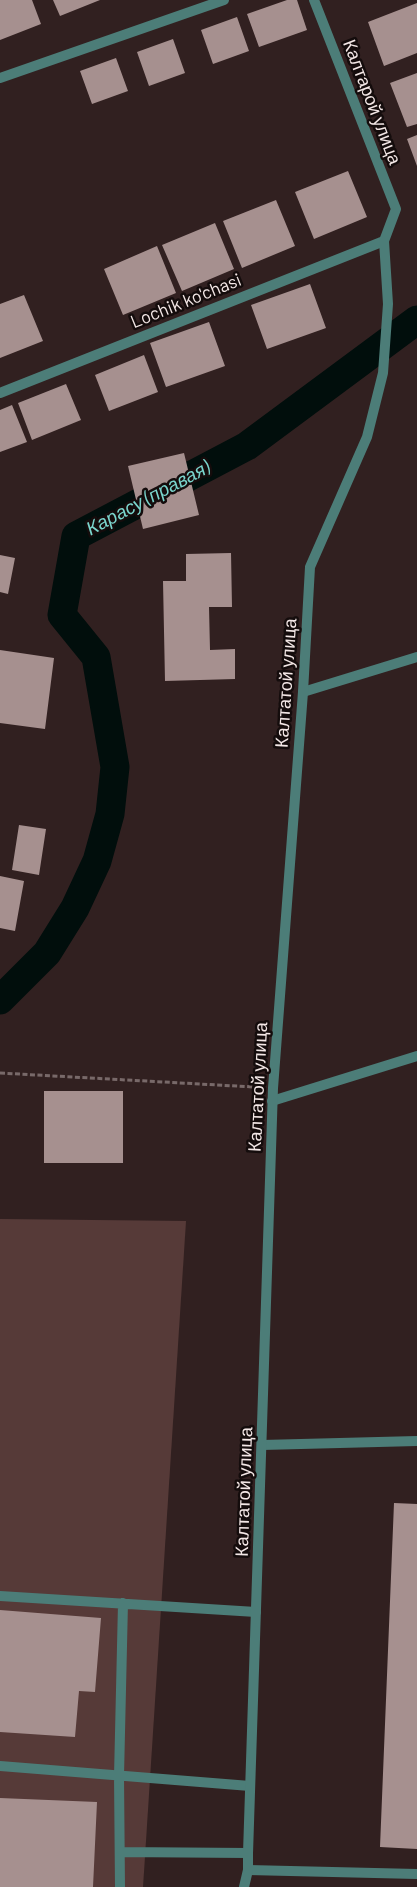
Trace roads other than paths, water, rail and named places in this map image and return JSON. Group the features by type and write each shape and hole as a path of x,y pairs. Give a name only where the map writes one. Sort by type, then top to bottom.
{"street":[{"path":"0,78 224,0"},
{"name":"Калтарой улица","path":"314,0 396,209 384,241 388,304"},
{"name":"Lochik ko'chasi","path":"0,392 384,241"},
{"name":"Калтатой улица","path":"244,1887 248,1870 272,1101 310,567 367,437 383,373 388,304"},
{"path":"302,692 417,657"},
{"path":"272,1101 417,1056"},
{"path":"262,1445 417,1441"},
{"path":"0,1596 256,1612"},
{"path":"120,1887 119,1776 123,1604"},
{"path":"0,1766 250,1786"},
{"path":"120,1852 248,1853"},
{"path":"248,1870 417,1874"}],"waterway":[{"name":"Карасу (правая)","path":"0,1000 47,953 75,908 97,861 110,814 115,767 96,657 62,615 76,536 247,446 417,320"}]}
